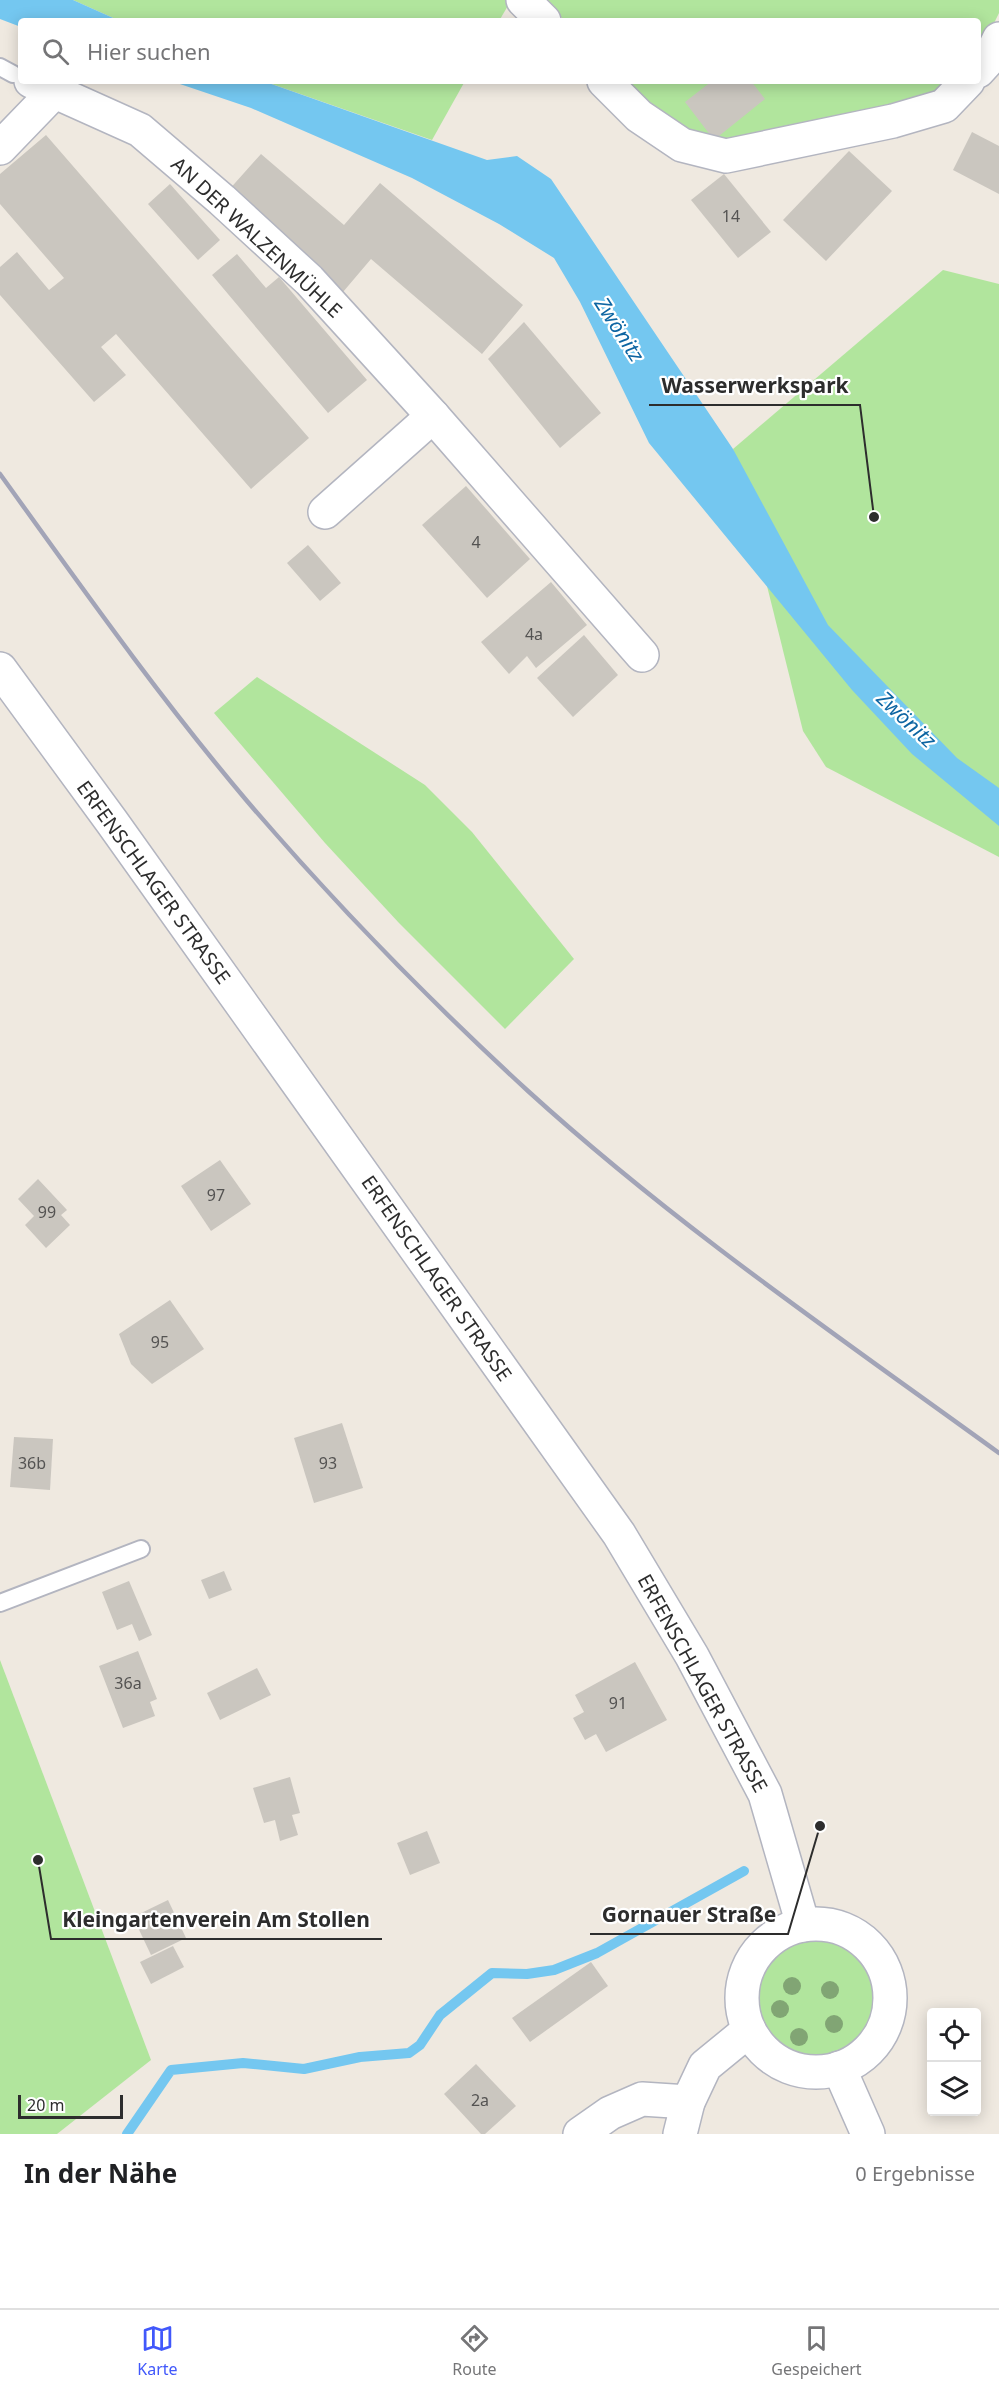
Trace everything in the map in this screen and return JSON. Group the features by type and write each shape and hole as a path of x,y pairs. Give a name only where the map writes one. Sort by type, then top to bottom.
{"main road":[{"path":"523,0 541,18"},
{"path":"981,68 990,58 999,39"},
{"name":"AN DER WALZENMÜHLE","path":"0,148 22,84"},
{"name":"AN DER WALZENMÜHLE","path":"37,84 140,130 222,200 309,280 433,416 642,655"},
{"path":"607,84 639,116 682,145 726,156 893,121 944,106 965,84"},
{"path":"326,512 433,416"},
{"name":"ERFENSCHLAGER STRASSE","path":"0,669 112,822 619,1534 692,1656 765,1794 803,1925"},
{"path":"823,1924 847,1930 868,1944 880,1960 888,1978 890,2008 885,2026 873,2045 856,2060 839,2068 814,2072 789,2067 768,2054 749,2030 743,2013 742,1994 746,1973 752,1960 772,1938 803,1925 823,1924"},
{"path":"680,2134 688,2102 705,2066 749,2030"},
{"path":"839,2068 868,2134"},
{"path":"580,2134 610,2113 642,2100 688,2102"}],"lane":[{"path":"0,1603 141,1549"}],"green space":[{"path":"73,0 505,0 509,4 501,18 113,18"},
{"path":"544,0 999,0 999,13 981,50 981,18 562,18"},
{"path":"272,84 463,84 432,140"},
{"path":"628,84 948,84 942,89 897,105 737,146 692,135 649,106"},
{"path":"943,270 999,284 999,857 826,767 803,731 733,449"},
{"path":"257,677 425,785 472,832 574,959 505,1029 399,923 325,843 214,713"},
{"path":"0,1660 151,2060 57,2134 0,2134"},
{"path":"816,1924 830,1925 844,1930 868,1946 884,1970 889,1984 889,2012 884,2026 868,2050 844,2066 830,2071 816,2072 802,2071 788,2066 764,2050 748,2026 743,2012 742,1998 743,1984 748,1970 764,1946 788,1930 802,1925"}],"water":[{"path":"0,0 73,0 113,18 18,18 18,26 0,19"},
{"name":"Zwönitz","path":"180,84 272,84 487,160 517,156 551,179 733,449 828,625 957,758 999,788 999,826 912,754 852,690 649,443 580,302 554,258 499,224 412,178 251,108"}],"building":[{"path":"708,84 753,84 765,99 714,140 685,102"},
{"path":"972,132 999,146 999,194 953,170"},
{"path":"46,135 309,438 251,489 116,334 101,347 126,375 94,402 0,295 0,267 17,252 49,290 64,278 0,204 0,174"},
{"path":"849,151 892,191 826,261 783,220"},
{"path":"261,154 344,225 380,183 523,305 482,354 371,259 343,292 227,192"},
{"path":"724,174 771,232 738,258 691,200"},
{"path":"170,184 220,240 198,260 148,204"},
{"path":"237,254 266,288 279,277 367,380 328,413 212,275"},
{"path":"524,322 601,413 560,448 488,359"},
{"path":"466,486 530,559 487,598 422,525"},
{"path":"308,545 341,583 320,601 287,563"},
{"path":"551,582 587,625 536,668 527,656 509,674 481,642"},
{"path":"584,635 618,675 573,717 537,678"},
{"path":"220,1160 251,1204 211,1231 181,1186"},
{"path":"38,1179 67,1210 61,1215 70,1225 46,1248 25,1225 34,1216 18,1199"},
{"path":"170,1300 204,1349 152,1384 131,1364 119,1334"},
{"path":"342,1423 363,1488 314,1503 294,1438"},
{"path":"14,1437 53,1439 50,1490 10,1487"},
{"path":"224,1571 232,1590 209,1599 201,1580"},
{"path":"129,1581 152,1635 139,1641 132,1624 117,1630 102,1592"},
{"path":"138,1651 157,1699 150,1702 155,1716 123,1728 99,1666"},
{"path":"635,1662 667,1720 606,1752 596,1734 585,1740 573,1718 584,1712 575,1695"},
{"path":"257,1668 271,1695 220,1720 207,1693"},
{"path":"290,1777 300,1813 292,1815 298,1835 280,1841 275,1820 264,1823 253,1788"},
{"path":"427,1831 440,1863 410,1875 397,1843"},
{"path":"168,1900 186,1938 151,1955 133,1917"},
{"path":"173,1946 184,1967 151,1984 140,1962"},
{"path":"591,1962 608,1986 530,2042 512,2018"},
{"path":"476,2064 516,2106 485,2134 481,2134 444,2094"}],"waterway":[{"path":"127,2134 171,2070 243,2063 304,2069 360,2057 409,2053 420,2045 440,2015 492,1973 527,1974 554,1970 597,1953 744,1871"}],"railway":[{"path":"0,474 90,599 214,762 348,914 455,1022 584,1140 699,1233 818,1323 999,1453"}],"place":[{"name":"Wasserwerkspark","path":"874,517"},
{"name":"Gornauer Straße","path":"820,1826"},
{"name":"Kleingartenverein Am Stollen","path":"38,1860"}]}
